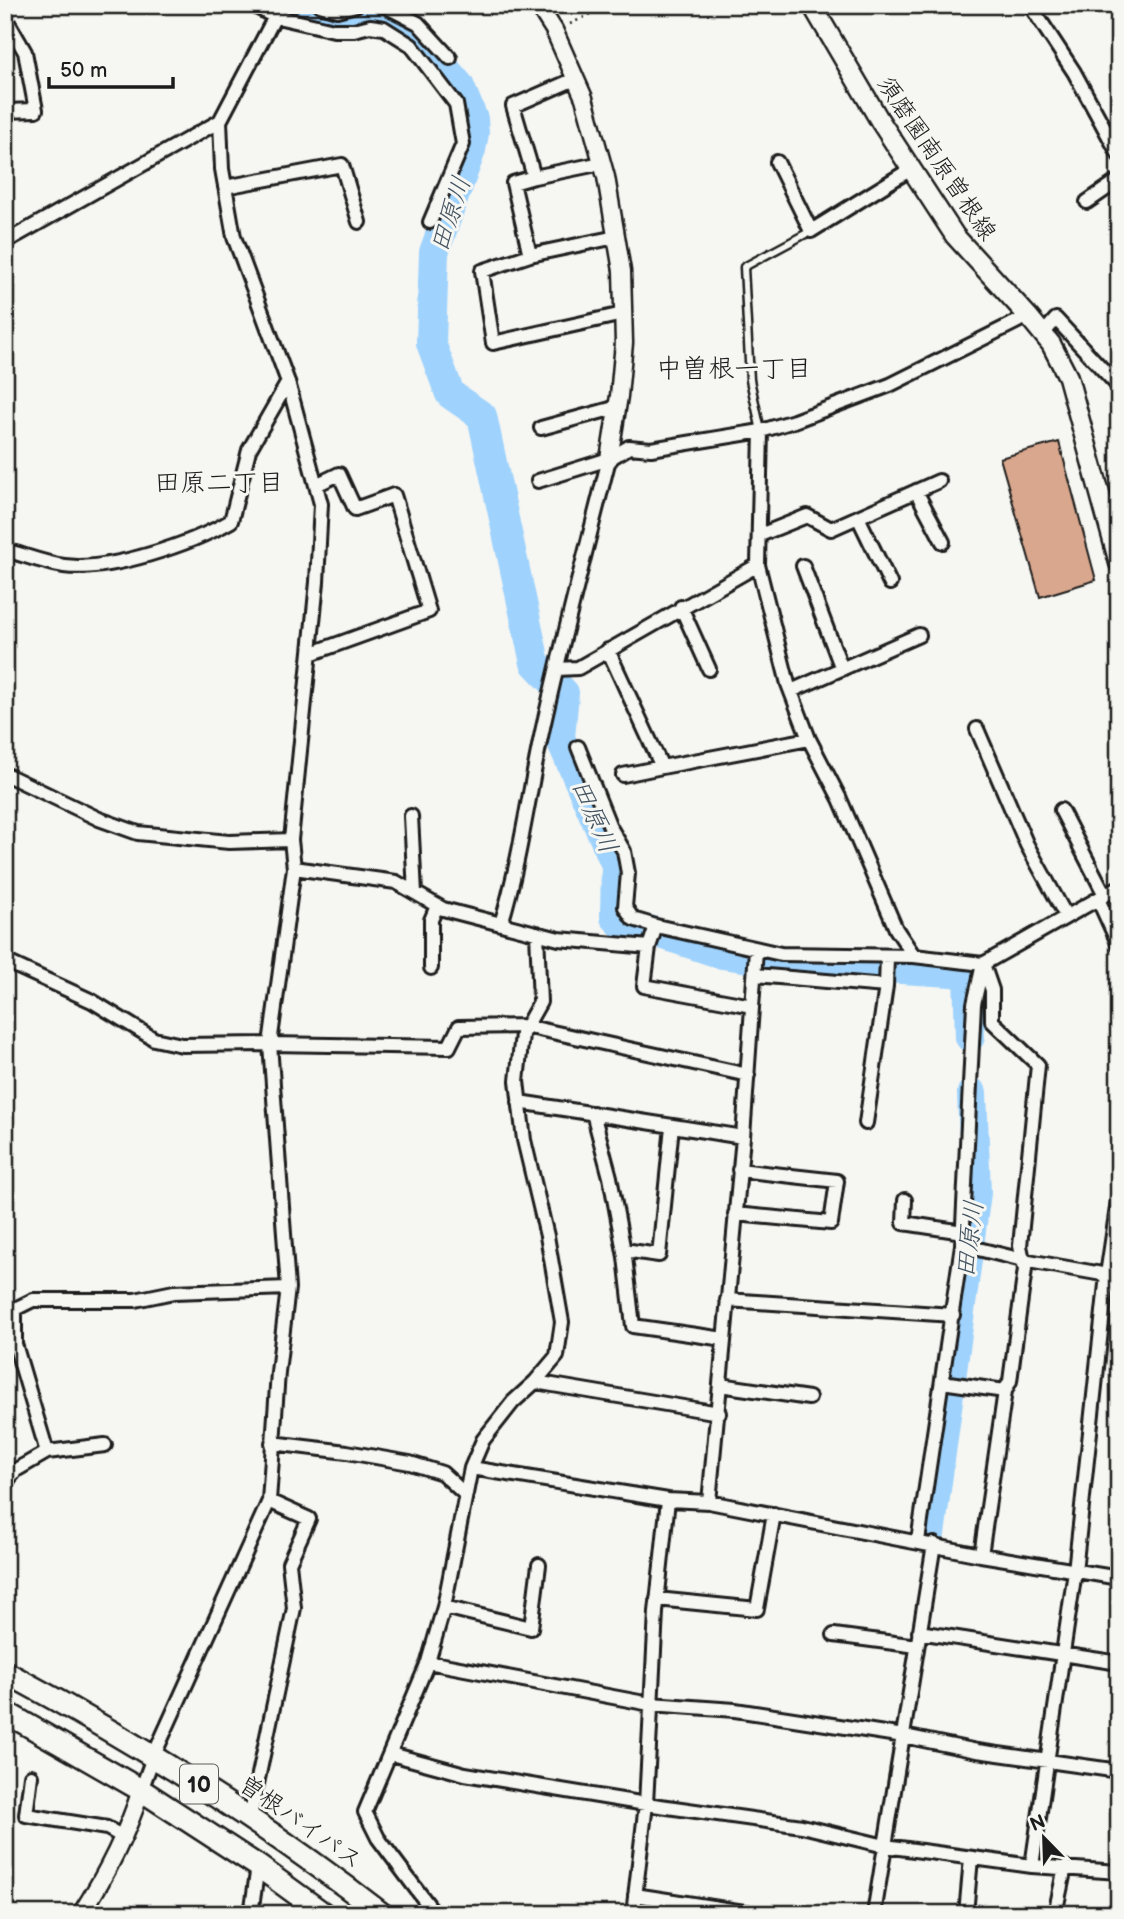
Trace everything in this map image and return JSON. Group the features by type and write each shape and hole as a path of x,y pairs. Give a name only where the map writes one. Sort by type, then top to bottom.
{"highway":[{"name":"曽根バイパス","path":"5,1672 154,1755 250,1817 382,1914"},
{"name":"10","path":"5,1712 141,1790 258,1866 324,1914"}],"main road":[{"name":"須磨園南原曽根線","path":"812,5 855,80 955,236 1051,344 1068,377 1119,563"}],"street":[{"path":"253,5 334,30 354,30 370,26 384,28 411,46 446,88 456,104 463,144 430,222"},
{"path":"320,5 337,10 356,5"},
{"path":"383,5 418,23 450,58"},
{"path":"501,924 514,881 557,669 609,459 618,407 624,343 622,271 602,163 584,98 554,30 538,5"},
{"path":"1030,5 1074,72 1119,155"},
{"path":"80,1914 123,1837 154,1755 269,1500 272,1443 288,1288 270,1044 294,868 291,840 317,582 320,504 288,382 234,237 222,169 220,121 277,11"},
{"path":"5,17 25,52 36,110 5,111"},
{"path":"534,177 513,106 575,79"},
{"path":"5,242 220,121"},
{"path":"777,162 811,231 911,169"},
{"path":"530,255 513,183 602,163"},
{"path":"225,187 342,165 359,222"},
{"path":"1087,202 1119,180"},
{"path":"615,237 530,255 482,271 493,343 623,314"},
{"path":"538,481 609,459 629,447 651,449 761,431 890,386 1028,316"},
{"path":"1042,334 1056,319 1119,387"},
{"path":"5,550 64,566 103,565 137,559 217,529 231,521 248,450 288,382"},
{"path":"541,429 618,407"},
{"path":"761,431 758,565 790,691 809,739 841,799 896,929 914,956"},
{"path":"310,654 429,611 394,495 355,509 339,474 316,485"},
{"path":"760,535 807,516 831,529 939,481"},
{"path":"916,491 943,542"},
{"path":"858,517 890,583"},
{"path":"557,669 578,668 758,565"},
{"path":"803,566 842,669"},
{"path":"681,607 709,669"},
{"path":"790,691 919,635"},
{"path":"608,650 662,768"},
{"path":"977,729 1027,845 1066,916"},
{"path":"623,775 809,739"},
{"path":"578,747 610,827 624,851 628,873 625,907 633,919 656,926 781,954 914,956 983,964 1119,887"},
{"path":"5,774 99,819 138,833 229,842 291,840"},
{"path":"1061,810 1101,897 1119,945"},
{"path":"411,816 415,893"},
{"path":"294,868 396,882 437,906 559,939 649,947"},
{"path":"431,968 431,920 437,906"},
{"path":"656,926 649,947 644,986 752,1006"},
{"path":"435,1914 378,1838 365,1812 428,1662 444,1607 471,1468 483,1440 513,1402 557,1356 562,1322 547,1236 524,1140 517,1081 525,1026 540,1002 537,933"},
{"path":"709,1502 743,1137 756,950"},
{"path":"866,1123 886,986 887,957"},
{"path":"5,961 92,1001 154,1039 182,1045 449,1047 459,1027 525,1026 748,1075"},
{"path":"918,1541 962,1245 974,1004 983,964"},
{"path":"981,1555 1004,1391 1010,1381 1025,1269 1020,1246 1038,1065 992,1021 992,990 983,964"},
{"path":"755,975 886,986"},
{"path":"519,1102 743,1137"},
{"path":"593,1113 610,1177 624,1250 633,1326 724,1339"},
{"path":"624,1250 659,1255 672,1126"},
{"path":"735,1214 831,1223 837,1181 739,1170"},
{"path":"1032,1866 1075,1571 1113,1276 1119,1194"},
{"path":"905,1200 904,1223 963,1231"},
{"path":"962,1245 1023,1260 1113,1276"},
{"path":"47,1452 15,1344 10,1312 33,1300 135,1300 174,1292 288,1288"},
{"path":"727,1300 953,1315"},
{"path":"535,1382 719,1413"},
{"path":"943,1382 1004,1391"},
{"path":"720,1385 809,1398"},
{"path":"272,1443 410,1462 442,1473 466,1495"},
{"path":"5,1483 16,1470 47,1452 105,1445"},
{"path":"471,1468 668,1500 709,1502 981,1555 1119,1578"},
{"path":"250,1817 295,1608 289,1563 309,1520 269,1500"},
{"path":"633,1914 646,1804 657,1599 668,1500"},
{"path":"657,1599 757,1609 774,1514"},
{"path":"874,1914 934,1544"},
{"path":"444,1607 531,1628 540,1565"},
{"path":"919,1632 1119,1663"},
{"path":"834,1635 917,1646"},
{"path":"428,1662 650,1704 735,1710 904,1736 977,1751 1119,1771"},
{"path":"391,1754 464,1774 802,1826 885,1846 1032,1866 1119,1872"},
{"path":"31,1776 26,1815 107,1828 123,1837"},
{"path":"966,1914 971,1858"},
{"path":"250,1914 258,1866"},
{"path":"1055,1914 1065,1867"},
{"path":"635,1895 757,1914"}],"lane":[{"path":"761,431 750,380 744,267 811,231"}],"path":[{"path":"554,30 610,5"}],"building":[{"path":"1059,442 1096,580 1040,597 1000,458"}],"waterway":[{"name":"田原川","path":"286,5 332,15 379,11 420,40 459,85 473,119 471,150 434,252 431,343 450,394 482,416 535,663 564,693 560,738 616,865 615,917 626,928 649,930 722,954 770,961 968,973 970,1037"},
{"name":"田原川","path":"930,1534 976,1193 972,1093"}],"district":[{"name":"中曽根一丁目","path":"734,368"},
{"name":"田原二丁目","path":"219,482"}]}
